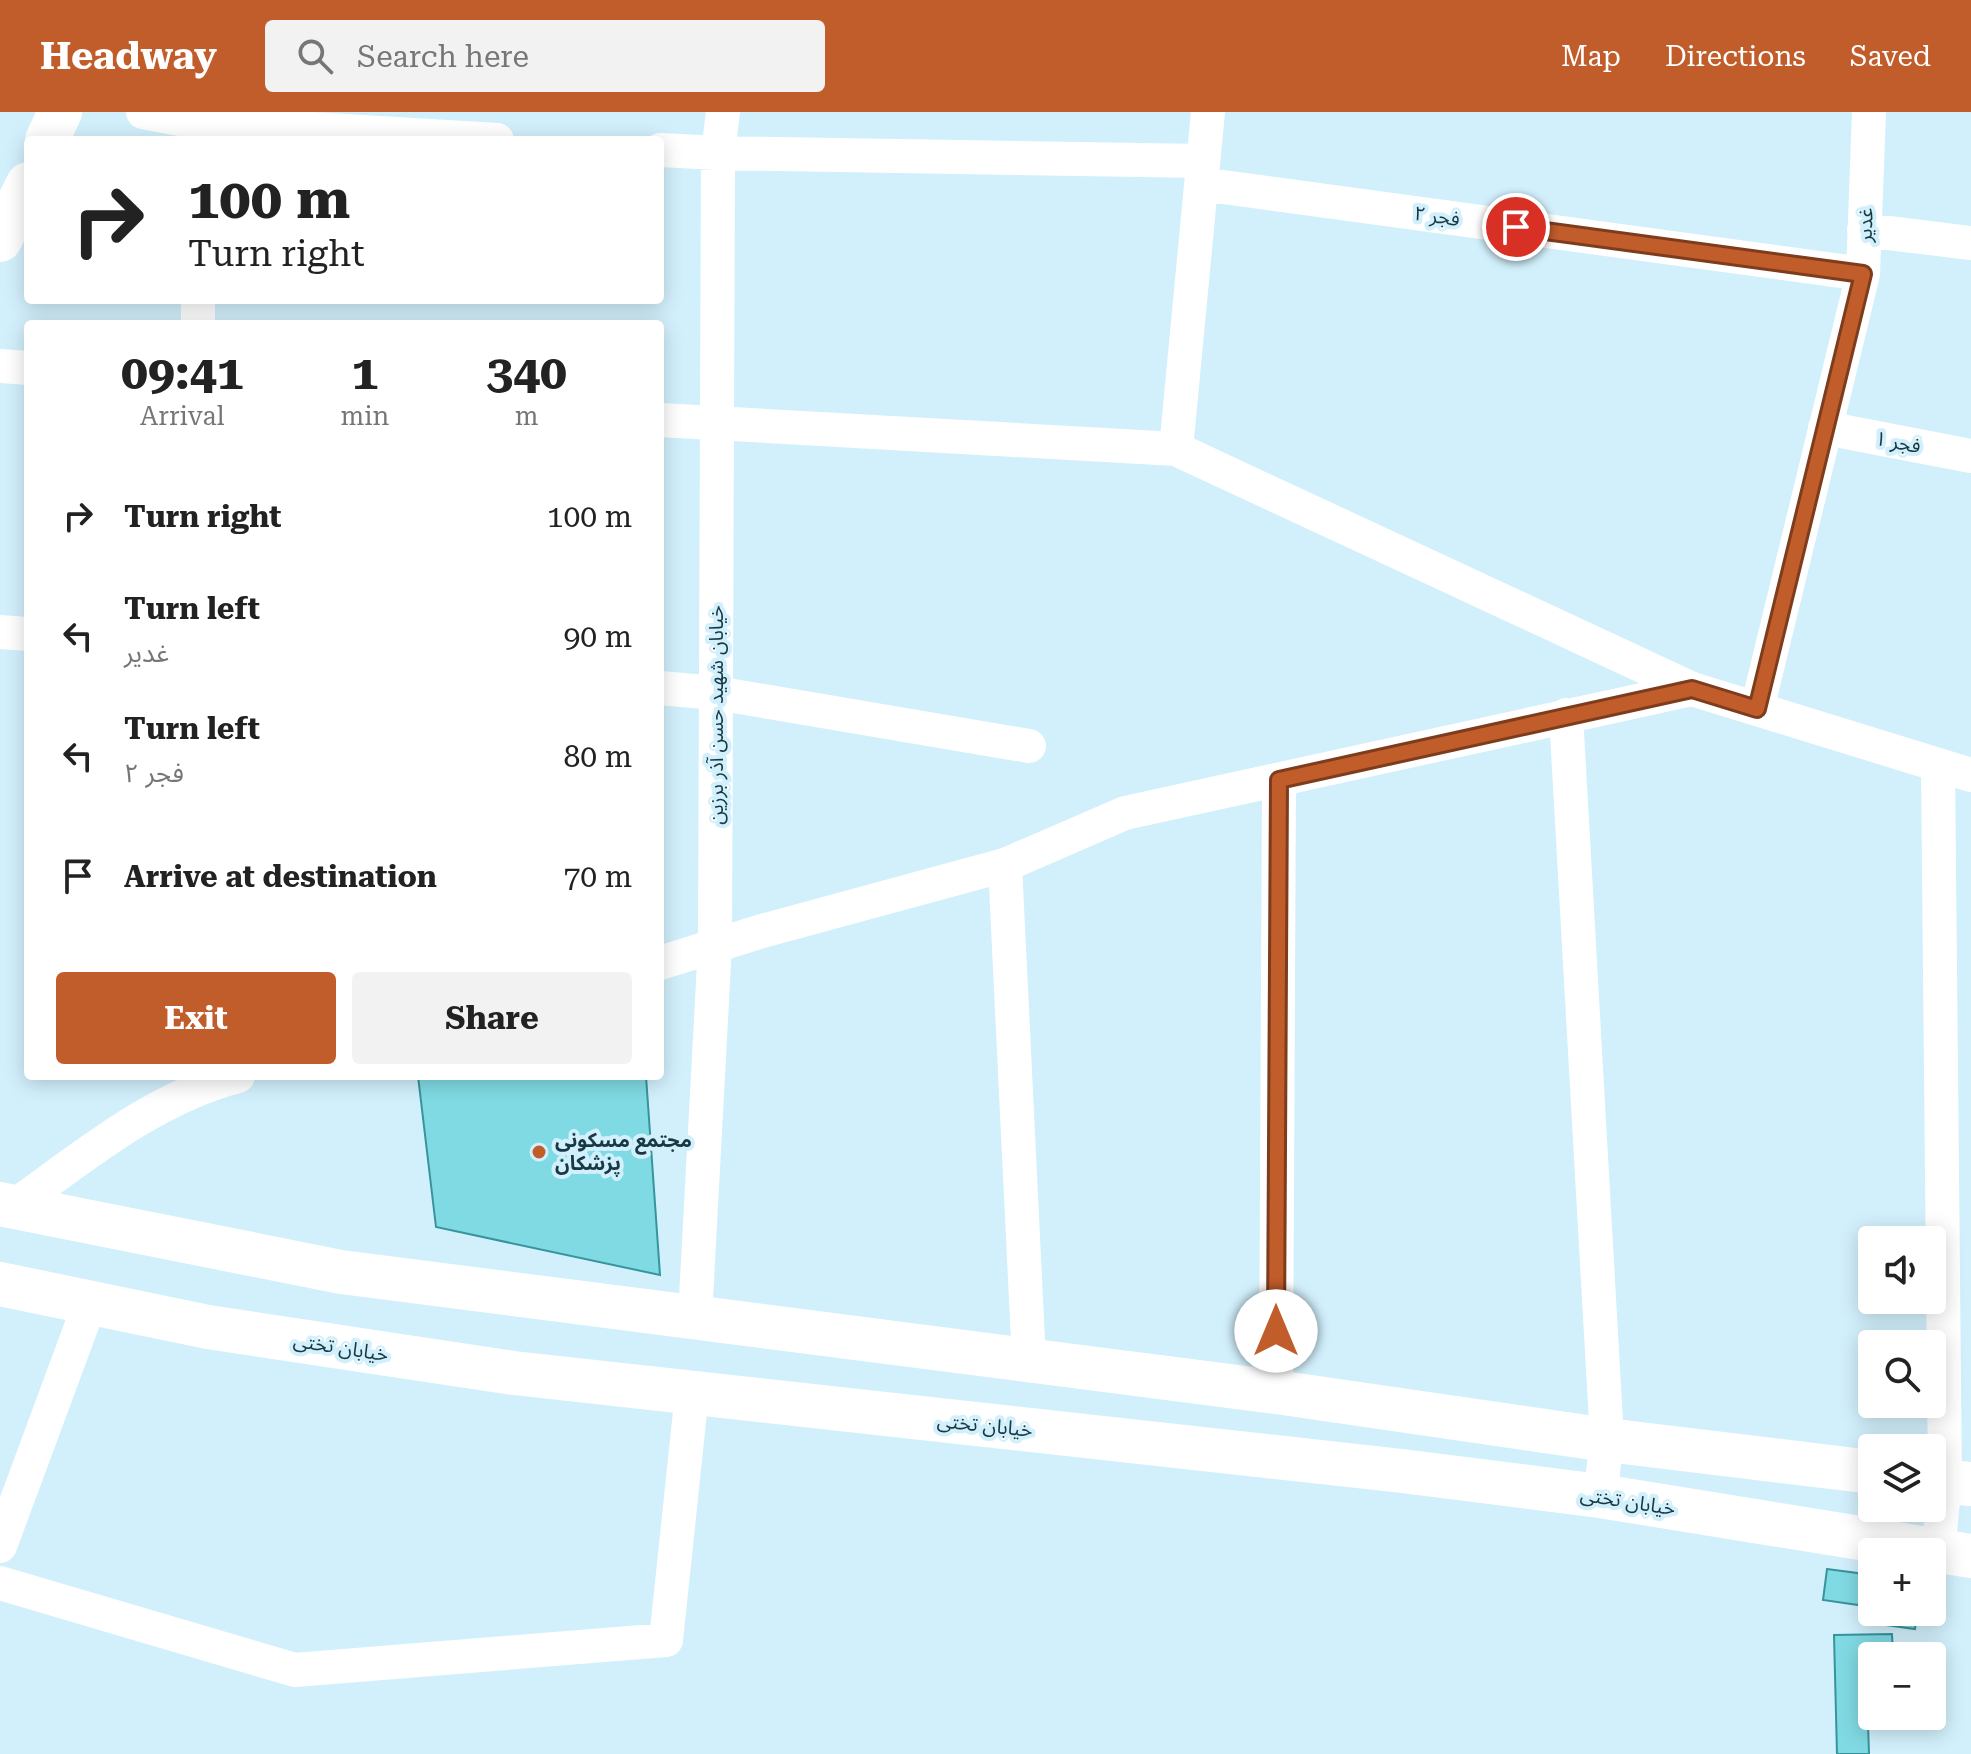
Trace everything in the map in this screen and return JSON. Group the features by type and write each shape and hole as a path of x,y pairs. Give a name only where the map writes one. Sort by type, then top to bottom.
{"main road":[{"path":"49,136 60,112"},
{"path":"0,240 24,192"},
{"path":"7,1205 341,1272 1276,1392 1607,1440 1858,1470"},
{"name":"خیابان تختی","path":"0,1284 208,1327 514,1373 1402,1471 1600,1496 1955,1553"}],"street":[{"path":"143,112 195,131 363,136"},
{"name":"خیابان شهید حسن آذر برزین","path":"695,1317 715,945 718,153 723,112"},
{"path":"1176,449 1208,112"},
{"name":"غدیر","path":"1757,709 1863,274 1869,112"},
{"name":"فجر ۲","path":"664,150 1202,172 1863,274"},
{"path":"1864,230 1971,243"},
{"path":"0,366 24,368"},
{"path":"664,420 1176,449 1692,689 1971,775"},
{"name":"فجر ۱","path":"1825,428 1971,456"},
{"path":"0,632 24,634"},
{"path":"664,688 716,693 1029,746"},
{"path":"664,962 1005,865 1125,813 1692,689"},
{"path":"1566,715 1607,1440 1600,1496"},
{"path":"1938,765 1949,1482 1955,1553"},
{"path":"1276,1392 1279,780"},
{"path":"1005,865 1029,1361"},
{"path":"7,1205 117,1132 175,1089 222,1080"},
{"path":"0,1546 90,1303"},
{"path":"0,1583 295,1670 666,1640 692,1393"}],"building":[{"name":"مجتمع مسکونی پزشکان","path":"418,1080 646,1080 660,1275 436,1227"},
{"path":"1827,1569 1858,1573 1858,1605 1823,1600"},
{"path":"1892,1634 1892,1642 1858,1642 1858,1730 1868,1730 1869,1754 1837,1754 1834,1635"}],"place":[{"name":"مجتمع مسکونی پزشکان","path":"539,1152"}],"route":[{"path":"1276,1331 1279,780 1692,689 1757,709 1863,274 1516,227"}]}
